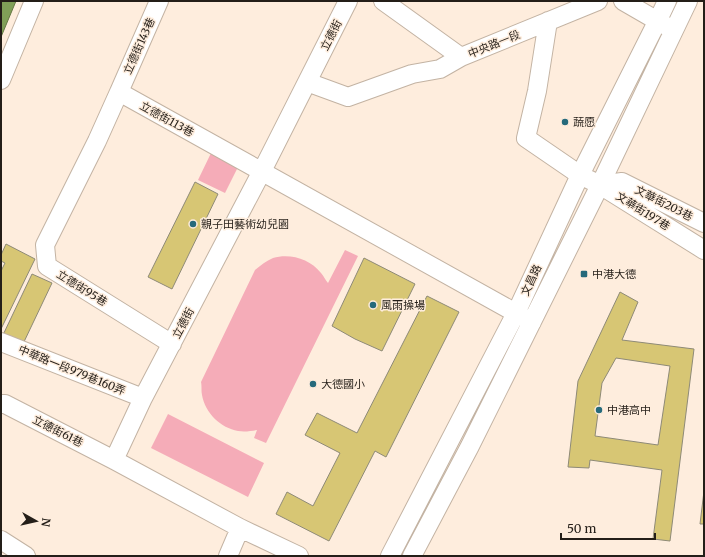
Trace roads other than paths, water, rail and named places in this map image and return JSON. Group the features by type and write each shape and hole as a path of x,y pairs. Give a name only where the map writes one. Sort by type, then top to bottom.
{"street":[{"path":"1,80 34,1"},
{"name":"立德街143巷","path":"119,92 159,1"},
{"name":"立德街","path":"114,460 143,398 262,172 348,1"},
{"name":"中央路一段","path":"383,1 461,57 598,1"},
{"path":"624,1 674,30"},
{"name":"文昌路","path":"390,556 516,313 580,175 667,1"},
{"path":"687,4 704,1"},
{"name":"文昌路","path":"412,556 470,446 532,322 687,4"},
{"path":"548,21 537,91 526,138 580,175"},
{"path":"307,82 348,97 412,74 440,69 461,57"},
{"name":"立德街95巷","path":"119,92 97,141 45,245 46,266 172,344"},
{"name":"立德街113巷","path":"119,92 532,322"},
{"name":"文華街197巷","path":"580,175 600,185 704,250"},
{"name":"文華街203巷","path":"600,185 622,182 704,223"},
{"name":"中華路一段979巷160弄","path":"1,342 143,398"},
{"name":"立德街61巷","path":"1,404 5,404 114,460"},
{"path":"114,460 240,528 299,556"},
{"path":"228,556 240,528"},
{"path":"1,540 26,556"}],"place":[{"name":"蔬愿","path":"565,122"},
{"name":"親子田藝術幼兒園","path":"193,224"},
{"name":"中港大德","path":"584,274"},
{"name":"風雨操場","path":"373,305"},
{"name":"大德國小","path":"313,384"},
{"name":"中港高中","path":"599,410"}]}
